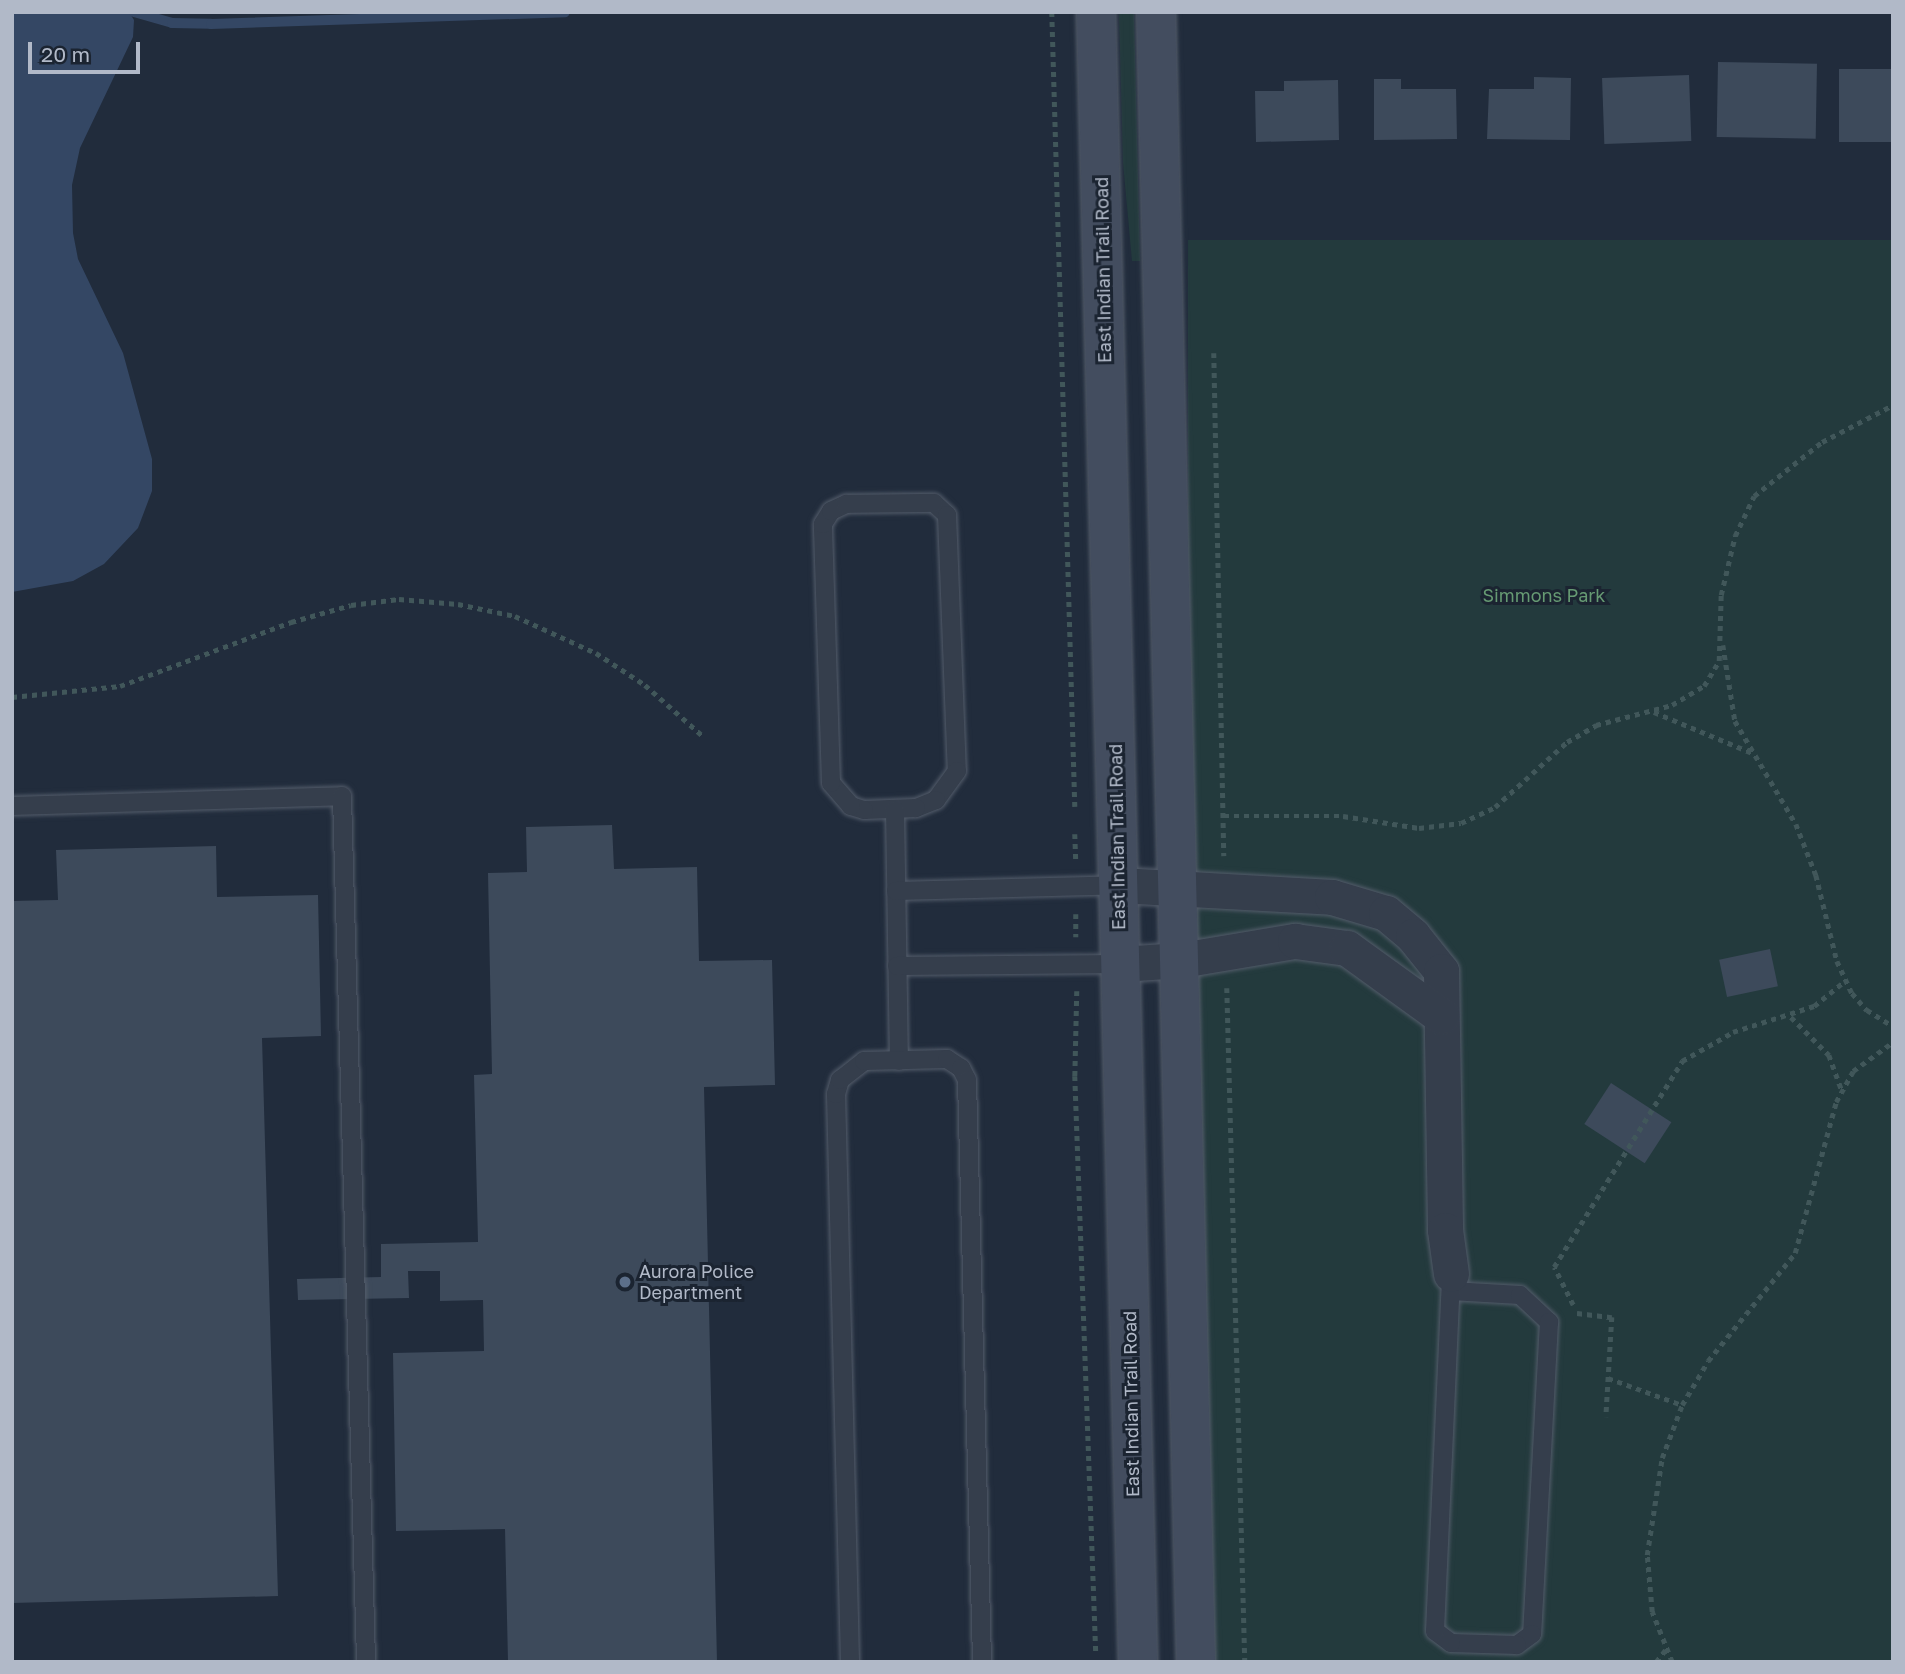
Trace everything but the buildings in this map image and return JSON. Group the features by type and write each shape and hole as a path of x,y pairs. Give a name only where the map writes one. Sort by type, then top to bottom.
{"main road":[{"name":"East Indian Trail Road","path":"1096,12 1138,1662"},
{"path":"1156,12 1180,890 1196,1662"}],"street":[{"path":"1119,885 1332,897 1386,913 1413,936 1441,971 1445,1230 1451,1283"},
{"path":"1120,964 1181,960 1295,942 1347,948 1441,1016"}],"lane":[{"path":"934,503 947,514 957,771 936,800 895,810 851,806 831,783 823,524 831,511 846,504 934,503"},
{"path":"12,806 342,796 366,1662"},
{"path":"895,810 899,1061"},
{"path":"896,891 1119,885"},
{"path":"897,966 1120,964"},
{"path":"850,1662 836,1094 840,1080 864,1061 947,1059 961,1068 967,1080 982,1662"},
{"path":"1451,1283 1520,1295 1549,1322 1532,1634 1517,1645 1451,1643 1435,1631 1451,1283"}],"path":[{"path":"1052,12 1075,813"},
{"path":"1214,353 1224,891"},
{"path":"1224,817 1343,816 1419,828 1461,823 1496,807 1567,742 1587,730 1653,712 1704,686 1719,661 1721,595 1730,560 1754,496 1822,442 1893,405"},
{"path":"12,696 120,686 291,622 351,605 400,599 458,604 515,616 596,653 645,685 704,737"},
{"path":"1721,634 1735,721 1796,824 1846,981 1867,1010 1893,1026"},
{"path":"1653,712 1755,754"},
{"path":"1075,827 1075,1076 1097,1662"},
{"path":"1226,953 1245,1662"},
{"path":"1606,1417 1612,1317 1577,1314 1554,1267 1585,1211 1682,1061 1732,1032 1791,1017 1829,998 1846,981"},
{"path":"1791,1017 1829,1055 1842,1090"},
{"path":"1672,1662 1652,1612 1647,1555 1653,1492 1682,1405 1708,1361 1795,1253 1842,1090 1853,1071 1893,1042"},
{"path":"1608,1378 1632,1384 1682,1405"},
{"path":"1656,1662 1665,1649"}],"green space":[{"path":"1119,12 1134,12 1140,261 1132,261 1123,163"},
{"name":"Simmons Park","path":"1188,240 1893,240 1893,1662 1188,1662"}],"water":[{"path":"12,12 129,12 134,20 133,37 80,148 72,185 73,233 78,259 123,353 152,459 152,491 138,528 104,564 73,581 12,592"}],"waterway":[{"path":"134,12 172,23 211,24 565,12"}],"place":[{"name":"Aurora Police Department","path":"625,1282"}]}
